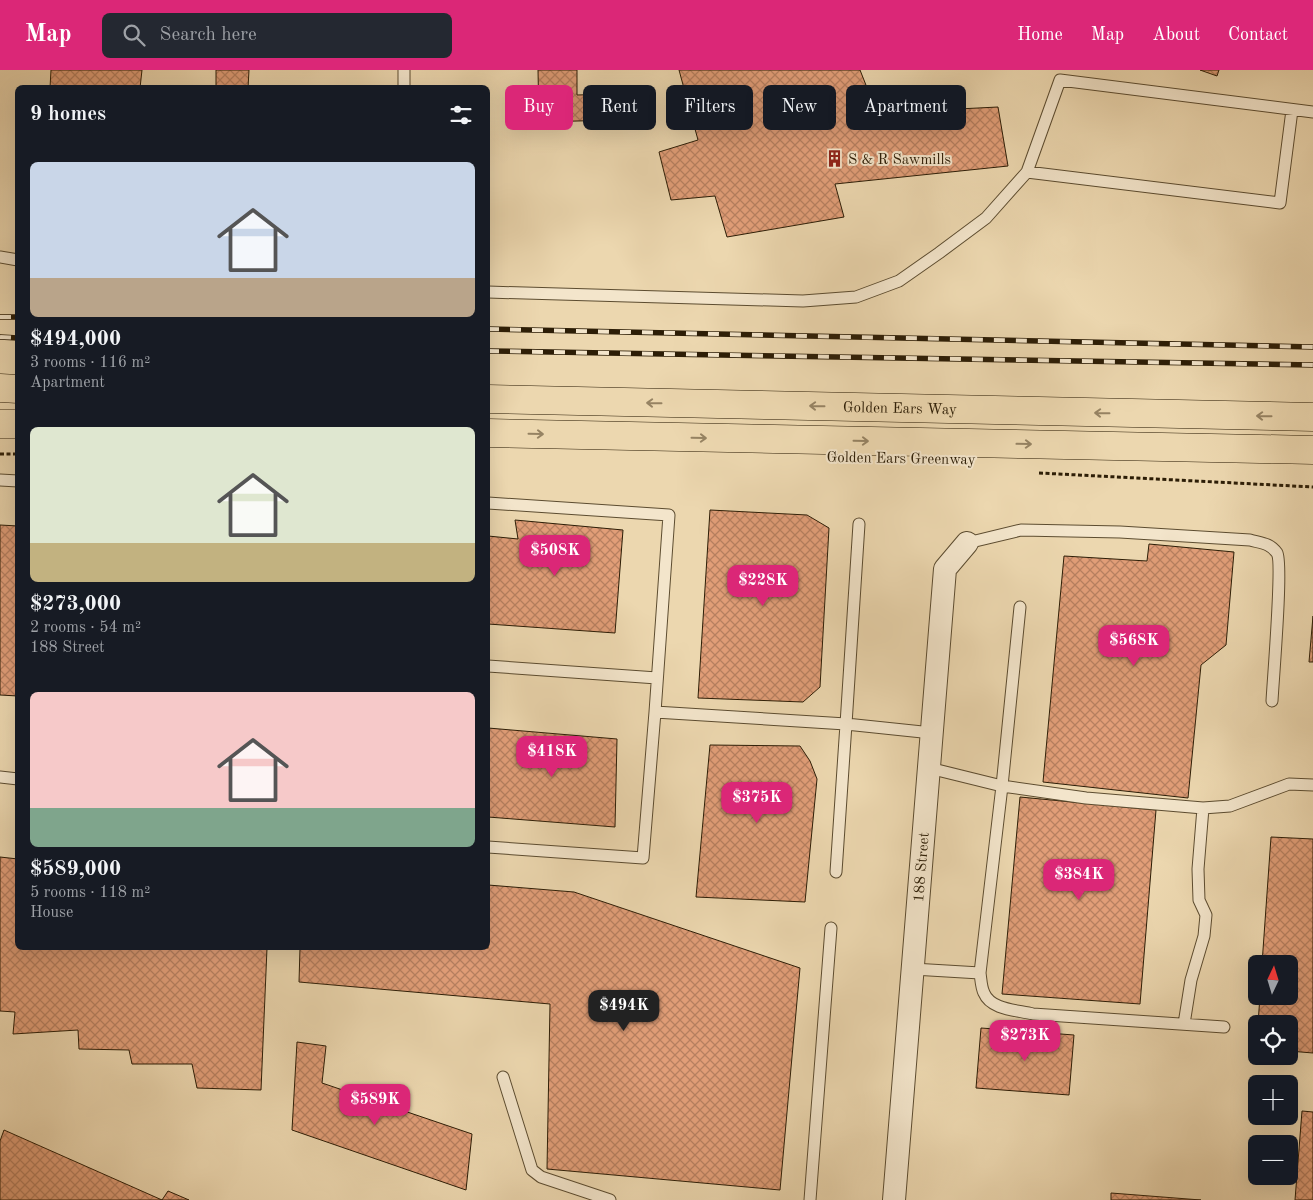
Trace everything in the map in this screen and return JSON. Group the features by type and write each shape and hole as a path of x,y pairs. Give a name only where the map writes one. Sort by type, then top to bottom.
{"main road":[{"path":"0,388 15,389"},
{"name":"Golden Ears Way","path":"490,399 1313,417"},
{"path":"0,424 15,424"},
{"path":"490,433 1313,450"}],"street":[{"name":"188 Street","path":"894,1200 945,569 966,543"}],"lane":[{"path":"404,70 404,85"},
{"path":"490,292 803,301 856,297 899,281 986,218 1027,172 1060,80 1313,112"},
{"path":"1027,172 1280,203 1292,110"},
{"path":"0,257 15,260"},
{"path":"0,480 15,481"},
{"path":"490,503 669,515 643,858 490,847"},
{"path":"836,872 859,524"},
{"path":"966,543 1020,530 1120,532 1250,540 1268,544 1278,555 1279,577 1272,701"},
{"path":"1020,607 1002,786 980,973 984,993 992,1003 1033,1014 1224,1027"},
{"path":"490,666 657,678"},
{"path":"655,712 846,724 932,733"},
{"path":"929,768 1002,786 1086,798 1203,808 1230,806 1289,784 1313,784"},
{"path":"0,777 15,779"},
{"path":"1184,1024 1191,980 1204,936 1206,915 1199,900 1198,869 1203,808"},
{"path":"810,1200 831,928"},
{"path":"912,968 980,973"},
{"path":"503,1077 532,1170 541,1177 610,1200"}],"path":[{"path":"0,454 15,454"},
{"path":"1030,473 1313,487"}],"building":[{"path":"51,70 142,70 140,85 50,85"},
{"path":"216,70 249,70 248,85 216,85"},
{"path":"538,70 577,70 577,95 583,95 583,121 573,121 573,85 538,85"},
{"name":"S & R Sawmills","path":"679,70 860,70 866,85 846,85 846,130 966,130 966,109 998,107 1008,166 835,184 844,217 727,237 715,196 671,200 659,152 698,140 695,130 753,130 753,85 683,85"},
{"path":"1200,70 1219,70 1217,76"},
{"path":"710,510 807,515 829,528 820,687 803,702 698,698"},
{"path":"515,520 623,530 615,633 490,624 490,536 518,539"},
{"path":"0,525 15,526 15,696 0,695"},
{"path":"1149,544 1234,552 1226,645 1201,665 1188,798 1043,782 1064,556 1147,561"},
{"path":"1313,616 1313,662 1309,662"},
{"path":"490,728 617,739 615,827 490,817"},
{"path":"710,745 800,746 810,761 817,779 805,902 696,897"},
{"path":"1020,797 1156,810 1140,1004 1002,994"},
{"path":"1271,837 1313,839 1313,1053 1298,1052 1298,1015 1259,1015 1259,1005 1298,1005 1298,955 1263,955"},
{"path":"0,857 15,859 15,950 267,950 261,1090 197,1088 192,1064 132,1064 129,1050 79,1049 78,1030 13,1034 15,1012 0,1011"},
{"path":"490,885 574,892 800,968 780,1190 547,1169 550,1004 299,982 300,950 490,950"},
{"path":"981,1028 1074,1035 1069,1095 976,1088"},
{"path":"297,1042 326,1046 322,1083 472,1134 466,1190 292,1130"},
{"path":"1302,1111 1313,1112 1313,1200 1295,1200 1296,1185 1298,1185"},
{"path":"4,1130 162,1200 0,1200 0,1141"},
{"path":"168,1191 189,1200 162,1200"},
{"path":"1111,1193 1201,1200 1111,1200"}],"railway":[{"path":"0,317 15,317"},
{"path":"490,329 1313,347"},
{"path":"0,337 15,338"},
{"path":"490,351 1313,365"}],"place":[{"name":"S & R Sawmills","path":"834,159"}]}
